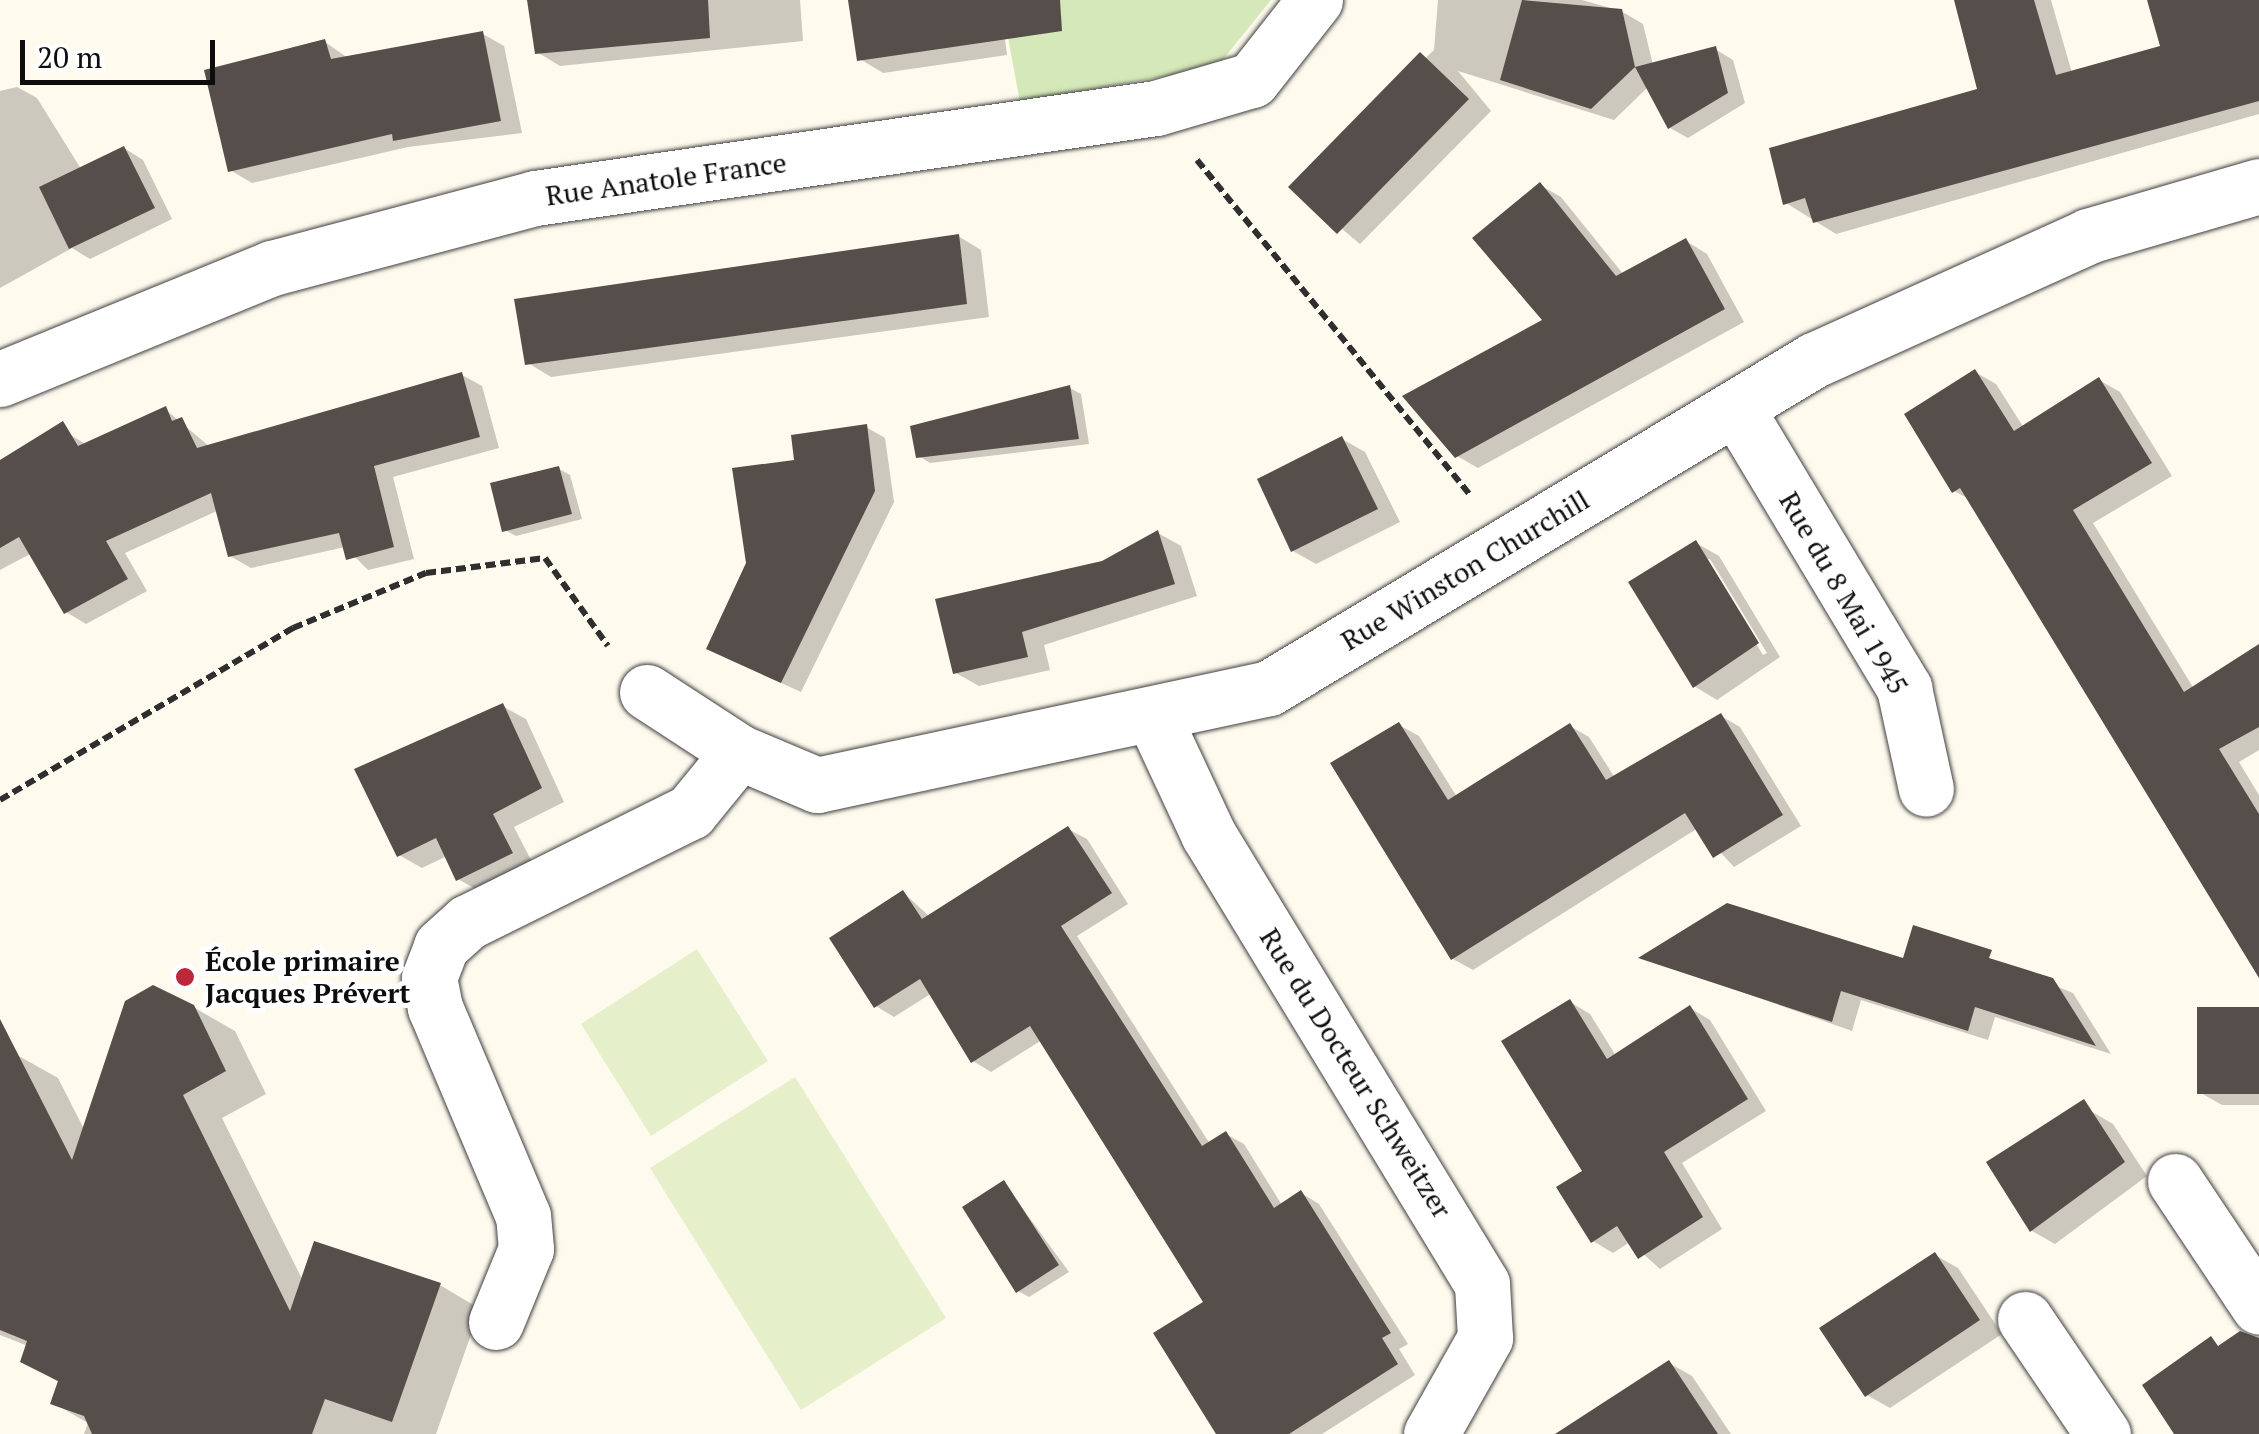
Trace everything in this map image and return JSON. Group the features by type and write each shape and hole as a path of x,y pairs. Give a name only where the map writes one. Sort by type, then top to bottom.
{"street":[{"name":"Rue Anatole France","path":"0,379 272,268 534,198 1156,108 1252,80 1315,0"},
{"name":"Rue Winston Churchill","path":"647,692 739,752 816,785 1154,718 1269,688 1736,408 1999,272 2259,186"},
{"name":"Rue du 8 Mai 1945","path":"1736,408 1904,688 1926,789"},
{"name":"Rue du Docteur Schweitzer","path":"1154,718 1208,834 1482,1284 1485,1338 1431,1434"},
{"path":"496,1322 526,1249 523,1216 435,1008 429,978 441,946 468,922 690,812 739,752"},
{"path":"2176,1181 2259,1307"},
{"path":"2025,1319 2103,1434"}],"path":[{"path":"1156,108 1480,508"},
{"path":"0,800 292,628 426,573 553,562 647,692"}],"green space":[{"path":"1001,0 1271,0 1217,67 1020,102"},
{"path":"697,949 768,1061 651,1136 581,1024"},
{"path":"795,1077 946,1318 801,1410 650,1168"}],"building":[{"path":"527,0 708,0 710,38 535,54"},
{"path":"848,0 1060,0 1062,31 857,61"},
{"path":"1522,0 1622,9 1635,67 1591,109 1500,80"},
{"path":"1954,0 2034,0 2056,75 2160,46 2147,0 2259,0 2259,101 1813,223 1805,198 1783,205 1769,148 1977,89"},
{"path":"483,31 501,121 393,141 392,134 228,172 204,70 325,39 331,59"},
{"path":"1716,46 1728,93 1668,129 1635,67"},
{"path":"1420,52 1469,99 1337,234 1288,187"},
{"path":"124,146 155,208 69,249 39,187"},
{"path":"1540,182 1616,276 1686,238 1725,309 1455,458 1402,396 1542,320 1472,238"},
{"path":"959,234 967,304 525,365 514,299"},
{"path":"1975,369 2014,431 2099,377 2152,463 2073,510 2184,692 2259,644 2259,727 2219,749 2259,814 2259,978 1960,488 1952,493 1904,414"},
{"path":"462,372 480,437 374,466 394,547 346,560 339,533 228,557 211,493 106,541 128,579 64,614 19,537 0,548 0,460 63,421 78,446 166,406 172,421 182,417 197,448"},
{"path":"1070,385 1079,439 916,458 910,426"},
{"path":"867,424 875,491 781,683 706,649 746,563 732,468 794,460 791,435"},
{"path":"1342,436 1378,509 1291,552 1257,479"},
{"path":"559,466 572,514 502,532 490,483"},
{"path":"1158,530 1175,584 1022,632 1028,657 953,674 935,599 1102,561"},
{"path":"1696,540 1759,643 1693,688 1628,582"},
{"path":"503,703 542,788 493,814 513,853 456,881 436,838 397,857 354,769"},
{"path":"1721,713 1783,815 1713,858 1685,813 1451,960 1330,763 1399,722 1448,800 1570,723 1606,780"},
{"path":"1068,826 1112,893 1061,926 1202,1146 1226,1131 1274,1208 1301,1190 1391,1333 1382,1338 1398,1364 1289,1434 1216,1434 1153,1333 1203,1302 1030,1026 971,1063 920,979 874,1008 829,938 903,890 922,919"},
{"path":"1727,903 1903,958 1913,925 1992,950 1989,958 2053,978 2096,1046 1975,1007 1968,1031 1841,991 1832,1022 1638,958"},
{"path":"153,985 194,1005 226,1071 183,1095 290,1311 314,1241 441,1283 392,1422 325,1399 312,1434 92,1434 84,1416 50,1404 58,1381 20,1362 27,1341 0,1330 0,1019 72,1160 125,1001"},
{"path":"1570,999 1607,1059 1690,1005 1748,1099 1664,1152 1703,1217 1638,1259 1617,1226 1591,1243 1556,1187 1582,1171 1501,1041"},
{"path":"2197,1007 2259,1007 2259,1094 2197,1094"},
{"path":"2084,1099 2125,1162 2030,1232 1986,1162"},
{"path":"1004,1180 1059,1265 1016,1293 962,1207"},
{"path":"1935,1252 1980,1320 1865,1397 1819,1328"},
{"path":"2240,1331 2259,1338 2259,1434 2174,1434 2142,1385 2211,1336 2218,1346"},
{"path":"1669,1360 1718,1434 1555,1434"}],"place":[{"name":"École primaire Jacques Prévert","path":"185,977"}]}
